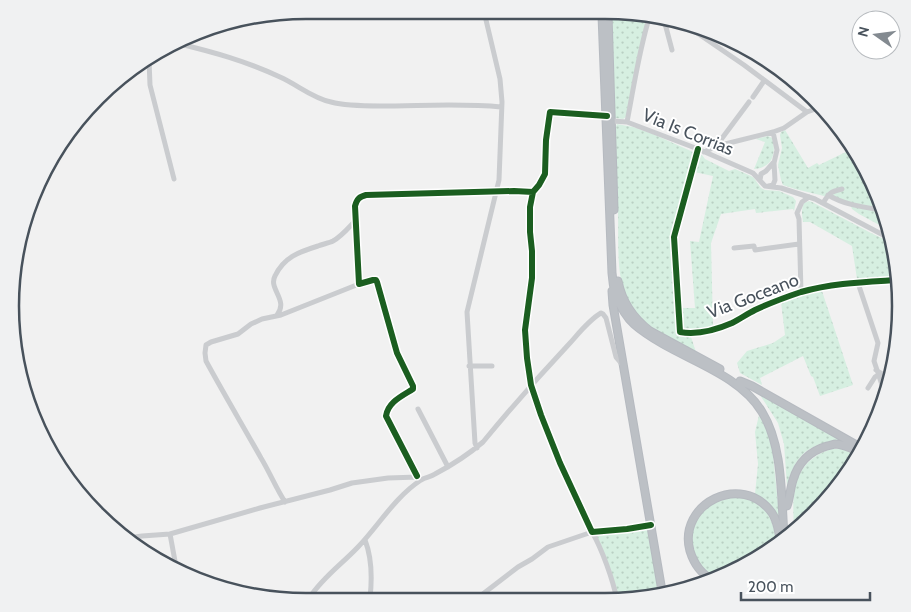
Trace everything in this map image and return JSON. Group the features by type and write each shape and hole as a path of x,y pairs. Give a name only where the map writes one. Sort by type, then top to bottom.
{"highway":[{"path":"602,19 616,270 623,300 636,320 650,330 857,444"},
{"path":"608,19 613,304 662,588"},
{"path":"612,273 615,293 633,324 646,334 736,384 759,407 772,432 775,445 779,467 784,531"},
{"path":"740,381 761,403 777,431 780,443 789,527"},
{"path":"787,506 796,470 808,456 820,448 834,444 854,450"},
{"path":"704,575 697,568 692,558 689,547 690,529 696,514 708,503 720,496 736,493 760,502 771,512 777,523 779,535"}],"street":[{"path":"477,448 474,443 467,312 499,180 502,102 501,84 486,19"},
{"path":"627,122 648,22"},
{"path":"666,25 670,47"},
{"path":"699,35 807,112"},
{"path":"185,45 251,64 282,77 316,97 333,103 369,106 446,104 501,107"},
{"path":"149,65 150,85 174,179"},
{"path":"717,146 764,81"},
{"path":"704,152 717,146 773,132 814,109"},
{"name":"Via Is Corrias","path":"533,192 545,174 546,140 550,112 627,122 698,149 753,173 760,180"},
{"path":"769,186 773,184 775,178 774,162 778,150 773,132"},
{"name":"Via Goceano","path":"698,149 674,237 680,332 690,334 712,330 732,323 778,300 801,292 830,285 891,280"},
{"path":"774,162 760,176 764,186 781,188 809,197 883,235"},
{"path":"765,172 771,172 781,188"},
{"name":"Via Is Corrias","path":"753,173 765,172"},
{"path":"823,203 832,191 842,189"},
{"path":"360,284 355,206 360,197 366,195 533,192 530,216 532,278 525,330 531,385 560,463 596,538 615,593"},
{"path":"793,192 797,197 799,207"},
{"path":"828,195 847,205 875,209"},
{"path":"801,292 799,219 797,213 802,202 809,197"},
{"path":"277,316 282,306 274,283 274,277 284,262 298,253 332,241 356,220"},
{"path":"734,248 754,246 755,250 799,244"},
{"path":"285,502 206,361 206,345 238,334 251,324 262,319 281,315 373,280 377,282 397,353 413,386 413,389 394,401 388,409 386,416 420,478"},
{"path":"858,283 878,343 874,361 881,383"},
{"path":"135,537 170,534 352,483 434,476 477,448 531,385 600,314 604,314 606,318 616,357 624,367"},
{"path":"469,366 492,366"},
{"path":"877,372 883,375"},
{"path":"868,388 877,372"},
{"path":"418,409 448,467"},
{"path":"313,593 326,576 364,540 420,478"},
{"path":"484,593 548,547 592,532 627,530 652,525"},
{"path":"170,534 175,562"},
{"path":"364,540 367,546 370,569 370,593"}],"green space":[{"path":"611,19 645,21 626,117 623,119 615,118"},
{"path":"617,124 653,134 693,152 671,237 676,308 695,308 690,241 699,242 713,176 694,172 698,155 702,155 705,159 729,171 735,169 751,176 761,188 779,191 793,197 796,201 794,211 793,209 756,213 755,209 721,214 711,243 713,326 691,331 696,352 643,322 637,316 624,293 618,253 615,129"},
{"path":"785,130 808,168 817,163 819,165 847,151 863,179 880,225 852,209 849,202 783,185 778,165 782,148 781,132"},
{"path":"768,136 772,138 774,149 772,159 765,166 754,169 765,142 756,139"},
{"path":"812,202 884,239 891,276 857,279 852,246 810,222 803,222 802,212 804,203"},
{"path":"822,291 853,385 820,396 803,356 760,378 762,385 740,373 737,363 747,351 773,343 785,335 781,302"},
{"path":"760,395 850,445 825,445 811,448 797,462 787,486 784,444 778,423"},
{"path":"759,415 772,446 780,522 765,502 755,494 758,464 755,432"},
{"path":"831,449 842,449 852,453 833,481 794,522 793,504 797,481 808,462"},
{"path":"726,497 746,498 753,501 759,504 768,514 775,537 749,555 708,574 700,566 695,556 692,546 692,535 700,514 710,505"},
{"path":"649,527 660,588 616,593 596,535 597,533"}],"cycle path":[{"path":"607,116 550,112 546,140 545,174 533,192 530,207 532,278 525,330 527,358 531,385 541,415 560,463 592,532 651,525"},
{"path":"698,149 674,237 680,332 700,332 720,328 766,305 813,289 848,283 891,280"},
{"path":"417,476 386,416 393,403 413,389 413,386 397,353 376,280 359,284 355,206 359,199 366,195 533,192"}]}
